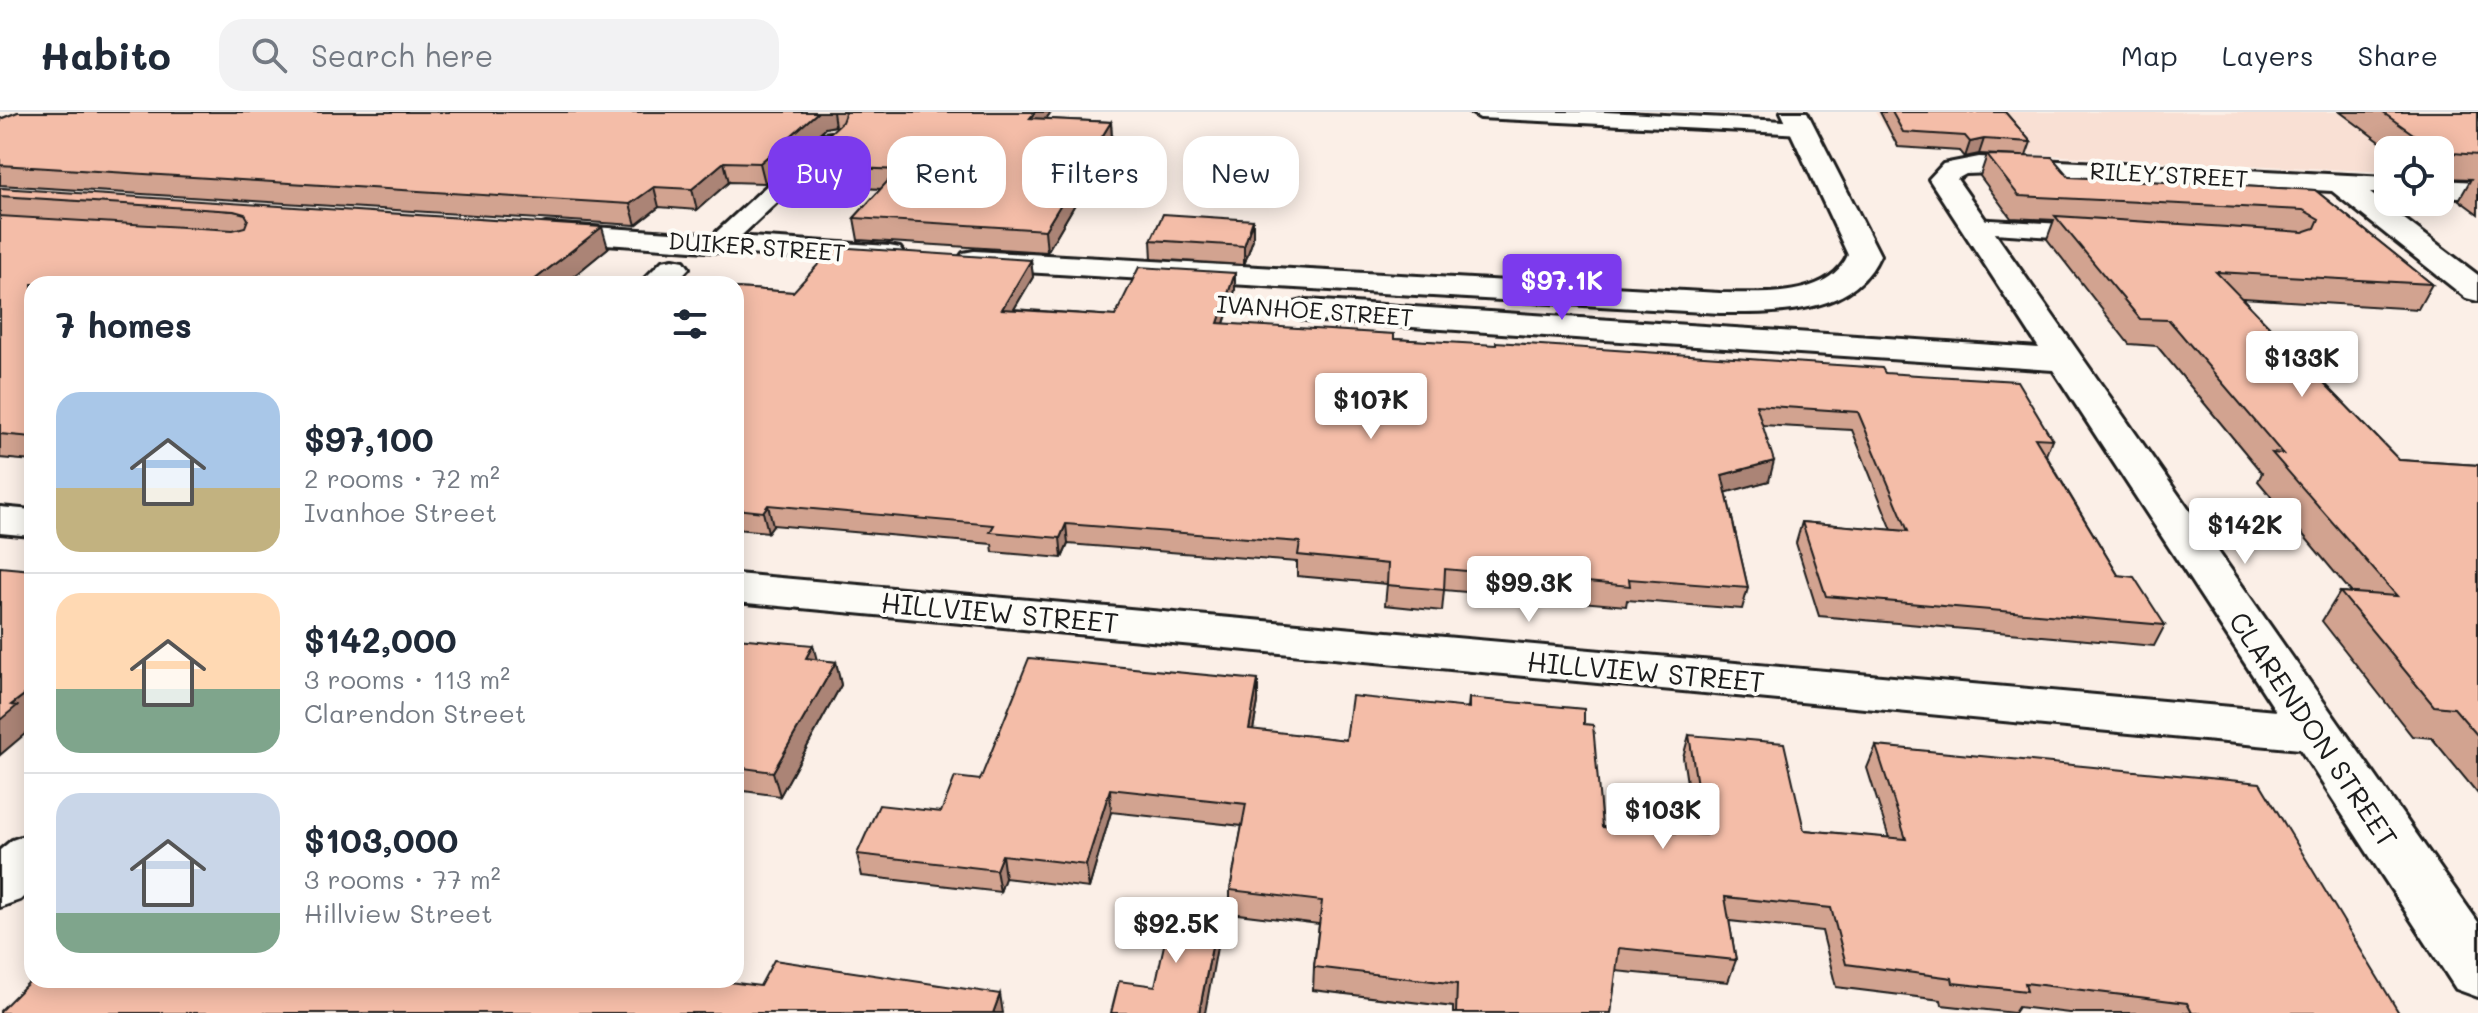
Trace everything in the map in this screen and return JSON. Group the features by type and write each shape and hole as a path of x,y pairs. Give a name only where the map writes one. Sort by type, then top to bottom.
{"street":[{"name":"IVANHOE STREET","path":"1798,120 1864,255 1856,273 1847,281 1801,298 1720,303 955,273 2063,360"},
{"name":"RILEY STREET","path":"1950,171 1993,165 2374,184"},
{"name":"CLARENDON STREET","path":"1950,171 1944,175 1944,185 2478,971"},
{"path":"2340,183 2478,291"},
{"path":"2454,189 2478,190"},
{"name":"DUIKER STREET","path":"718,244 916,270 664,276 524,245 718,244"},
{"path":"0,520 24,522"},
{"name":"HILLVIEW STREET","path":"744,589 2316,733"},
{"path":"0,884 24,862"}],"lane":[{"path":"1480,112 1798,120"},
{"path":"718,244 842,129"},
{"path":"1973,226 2121,234"}],"shaded area":[{"path":"1875,112 2478,112 2454,136 2374,136 2374,171 1899,148"}],"building":[{"path":"18,112 818,112 791,136 768,136 768,156 760,163 724,162 692,189 654,187 630,204 0,165 0,119"},
{"path":"1035,112 1030,118 1111,122 1102,136 1022,136 1022,208 1058,208 1045,230 854,218 863,208 871,208 871,199 887,182 887,208 1006,208 1006,136 887,136 887,169 871,169 871,136 827,136 842,122 845,114"},
{"path":"1892,112 2005,112 2031,142 1984,139 1970,142 1965,136 1903,132"},
{"path":"2382,112 2478,112 2478,155 2454,153 2454,136 2416,136"},
{"path":"1987,155 2052,157 2069,177 2315,190 2432,284 2216,272 2399,460 2478,465 2478,736 2454,708 2434,706 2340,592 2397,596 2272,453 2283,454 2169,320 2140,319 2055,216 2303,232 2315,228 2319,219 2303,210 2019,196"},
{"path":"0,188 602,227 539,276 24,276 24,436 0,434 0,216 233,230 245,227 248,219 245,214 234,211 0,196"},
{"path":"1163,214 1253,220 1244,246 1151,240"},
{"path":"834,247 1031,260 1002,309 1115,316 1139,267 1235,273 1218,323 1394,334 1394,339 1496,345 1496,342 1882,368 1885,373 2017,381 2052,439 2035,438 2118,575 2134,577 2165,625 1826,596 1802,522 1908,531 1858,412 1756,405 1774,461 1722,475 1748,588 1629,579 1630,586 1445,569 1444,590 1387,585 1388,564 1298,555 1300,542 1066,524 1060,538 990,532 994,525 768,505 763,512 744,510 744,289 793,292"},
{"path":"0,567 24,569 24,695 11,705 17,706 0,720"},
{"path":"744,639 813,645 806,658 836,662 773,772 744,768"},
{"path":"1029,658 1258,680 1249,729 1346,740 1352,696 1469,708 1469,698 1584,709 1584,724 1593,725 1602,827 1705,835 1689,735 1784,743 1804,830 1906,839 1876,746 2260,783 2399,1013 2192,1013 2187,1003 2025,983 2027,991 1953,983 1952,978 1846,964 1831,908 1725,897 1736,960 1619,948 1611,1013 1456,1013 1457,984 1314,967 1322,901 1230,890 1246,804 1110,789 1086,865 1002,855 996,870 857,854 879,805 941,812 955,777 980,780"},
{"path":"1174,900 1220,906 1199,1013 1111,1013 1119,981 1155,986"},
{"path":"774,960 1000,994 993,1013 0,1013 24,987 760,986"}]}
